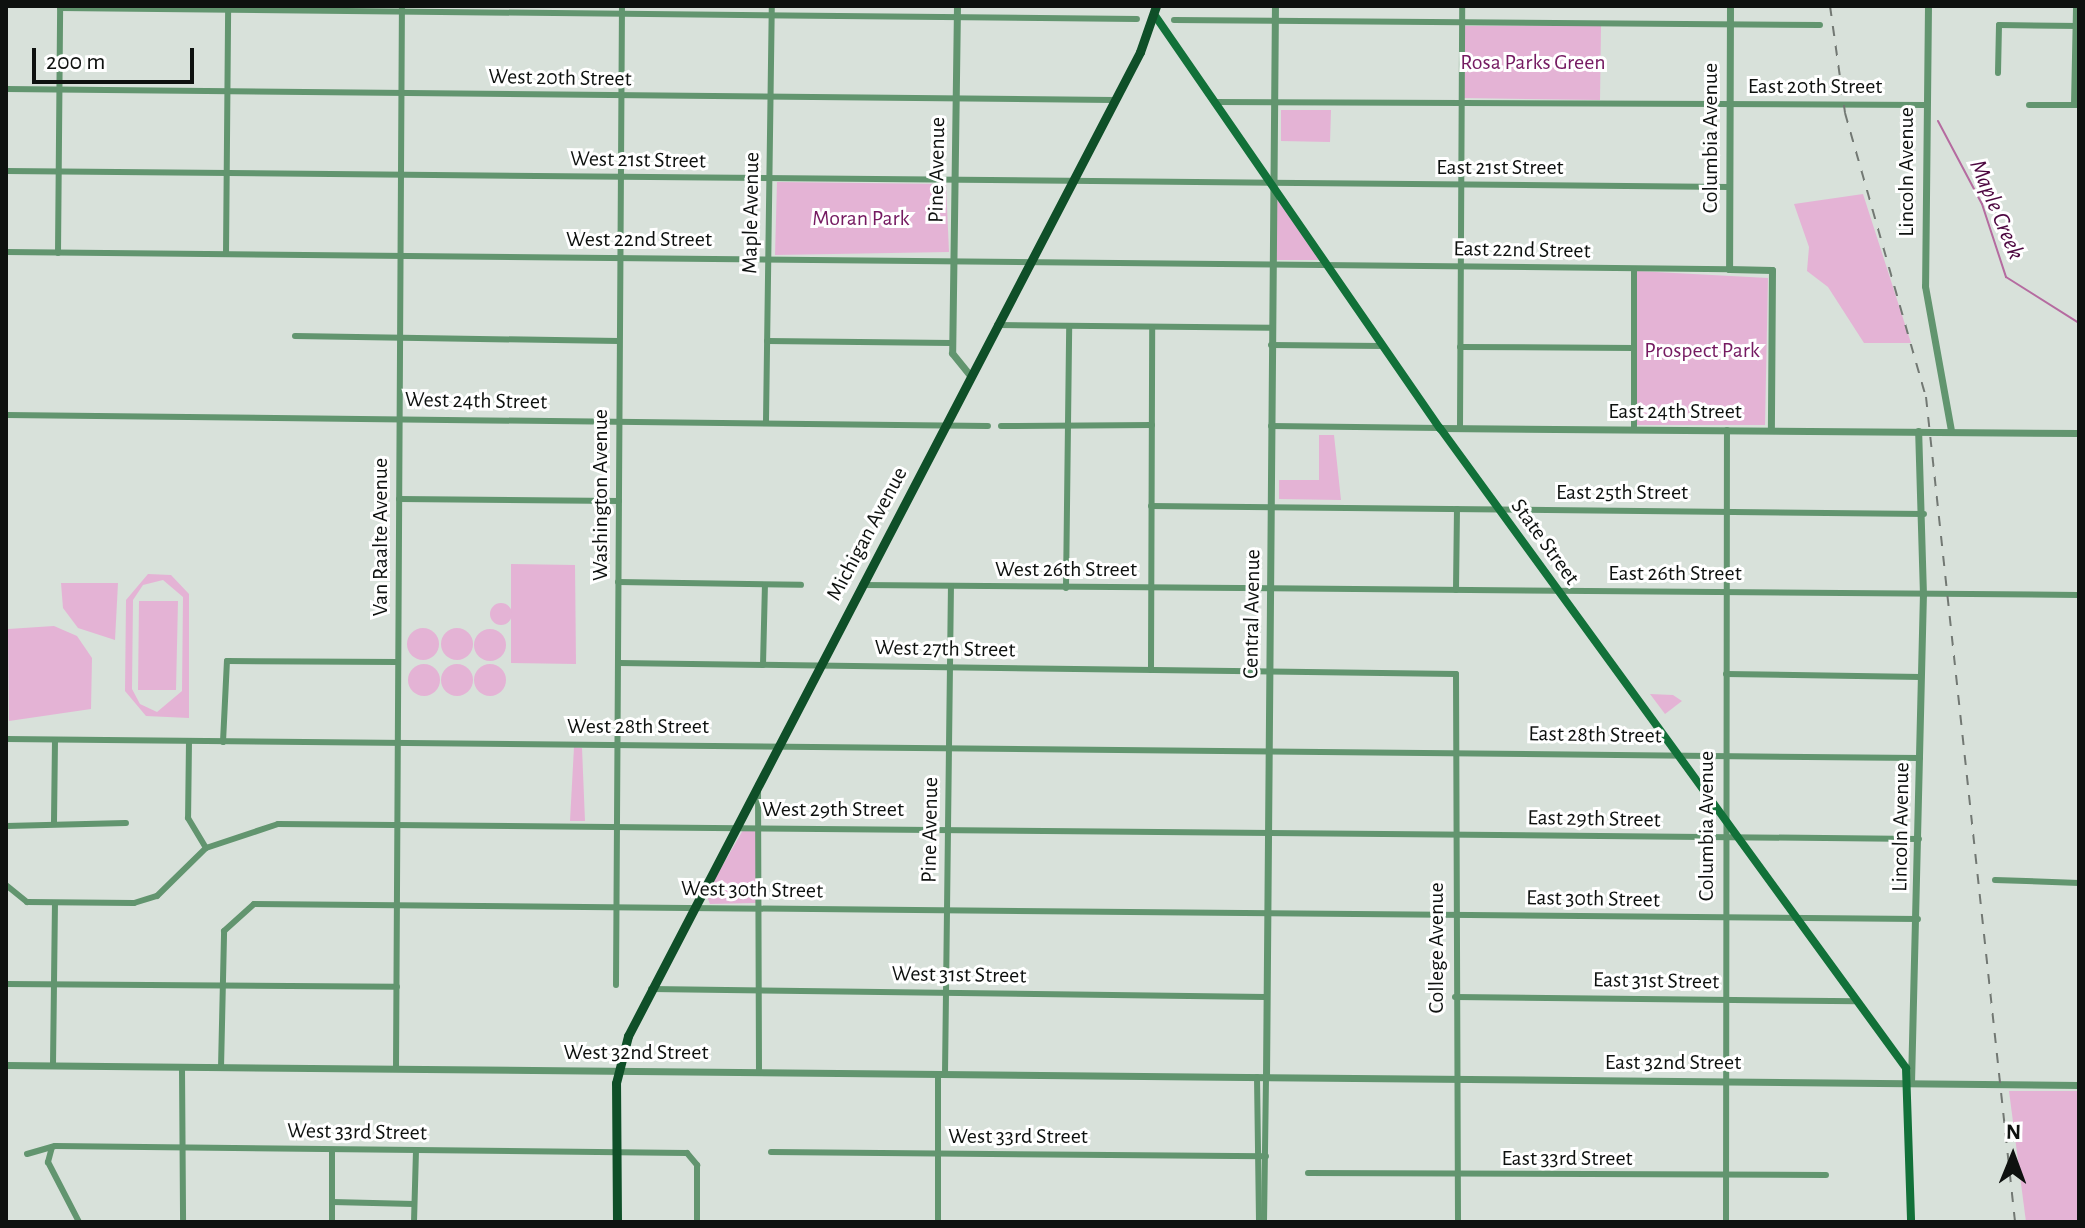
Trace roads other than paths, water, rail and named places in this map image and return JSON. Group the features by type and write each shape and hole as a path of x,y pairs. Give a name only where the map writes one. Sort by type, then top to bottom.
{"main road":[{"name":"Michigan Avenue","path":"618,1072 651,989 1030,263 1156,11"},
{"name":"State Street","path":"1156,11 1214,102 1440,428 1858,1001 1911,1083"},
{"path":"617,1222 618,1072"},
{"name":"Lincoln Avenue","path":"1911,1083 1911,1222"}],"street":[{"name":"Washington Avenue","path":"616,985 622,6"},
{"name":"Maple Avenue","path":"766,421 772,6"},
{"name":"Pine Avenue","path":"951,343 957,6"},
{"name":"Central Avenue","path":"1262,1222 1275,6"},
{"path":"1460,428 1462,6"},
{"name":"Columbia Avenue","path":"1729,269 1730,6"},
{"name":"Lincoln Avenue","path":"1928,6 1925,286 1951,431"},
{"path":"2029,105 2076,105 2076,6"},
{"path":"58,253 60,7 1137,19"},
{"path":"226,254 228,8"},
{"name":"Van Raalte Avenue","path":"396,1069 402,9"},
{"path":"1174,20 1820,25"},
{"path":"1998,73 1999,25 2077,26"},
{"name":"West 20th Street","path":"6,89 1114,100"},
{"path":"1214,102 1273,102"},
{"name":"East 20th Street","path":"1273,102 1926,105"},
{"name":"West 21st Street","path":"6,171 1271,184"},
{"name":"East 21st Street","path":"1271,184 1729,187"},
{"name":"West 22nd Street","path":"6,252 1272,263"},
{"name":"East 22nd Street","path":"1272,263 1772,270 1771,430"},
{"path":"1634,269 1634,430"},
{"path":"997,325 1271,328"},
{"path":"1066,588 1069,327"},
{"path":"1151,670 1152,328"},
{"path":"295,336 619,341"},
{"path":"767,341 951,343 954,360 970,375"},
{"path":"1271,345 1383,346"},
{"path":"1460,347 1634,348"},
{"name":"West 24th Street","path":"6,415 945,423 988,426"},
{"path":"1001,426 1152,425"},
{"name":"East 24th Street","path":"1271,426 2079,433"},
{"name":"Columbia Avenue","path":"1726,1222 1727,430"},
{"name":"Lincoln Avenue","path":"1911,1083 1918,919 1924,514 1918,431"},
{"path":"399,499 619,501"},
{"name":"East 25th Street","path":"1151,506 1924,514"},
{"path":"1456,590 1457,509"},
{"path":"618,582 801,585"},
{"path":"763,665 765,585"},
{"name":"West 26th Street","path":"862,585 1270,590"},
{"name":"Pine Avenue","path":"938,1222 946,992 951,587"},
{"name":"East 26th Street","path":"1270,590 2079,595"},
{"path":"223,742 227,661 398,662"},
{"name":"West 27th Street","path":"619,663 1456,674"},
{"name":"College Avenue","path":"1456,674 1458,1222"},
{"path":"1726,674 1921,677"},
{"name":"West 28th Street","path":"6,739 1269,752"},
{"path":"54,822 55,740"},
{"path":"6,885 21,900 55,903 145,901 206,848 188,818 189,741"},
{"name":"East 28th Street","path":"1269,752 1920,758"},
{"path":"758,785 763,828 759,1072"},
{"path":"6,824 126,823"},
{"name":"West 29th Street","path":"206,848 278,824 1268,833"},
{"name":"East 29th Street","path":"1268,833 1919,839"},
{"path":"1995,880 2079,883"},
{"path":"53,1065 55,903"},
{"name":"West 30th Street","path":"222,985 224,931 238,912 254,904 1267,914"},
{"name":"East 30th Street","path":"1267,914 1918,919"},
{"path":"6,984 397,987"},
{"path":"221,1068 222,985"},
{"name":"West 31st Street","path":"651,989 1266,997"},
{"name":"East 31st Street","path":"1455,997 1858,1001"},
{"name":"West 32nd Street","path":"6,1065 1262,1077"},
{"path":"182,1068 183,1222"},
{"name":"East 32nd Street","path":"1262,1077 2079,1085"},
{"path":"55,1146 48,1162 79,1222"},
{"name":"West 33rd Street","path":"27,1154 55,1146 687,1153 697,1165 697,1222"},
{"path":"332,1150 332,1222"},
{"path":"414,1222 416,1151"},
{"name":"West 33rd Street","path":"771,1152 1262,1156"},
{"name":"East 33rd Street","path":"1308,1173 1458,1176 1826,1175"},
{"path":"332,1202 414,1204"}],"waterway":[{"name":"Maple Creek","path":"1938,121 1982,204 2006,277 2079,323"}],"railway":[{"path":"1830,6 1845,113 1926,397 2015,1222"}],"park label":[{"name":"Rosa Parks Green","path":"1533,63"},
{"name":"Moran Park","path":"861,219"},
{"name":"Prospect Park","path":"1702,351"}]}
